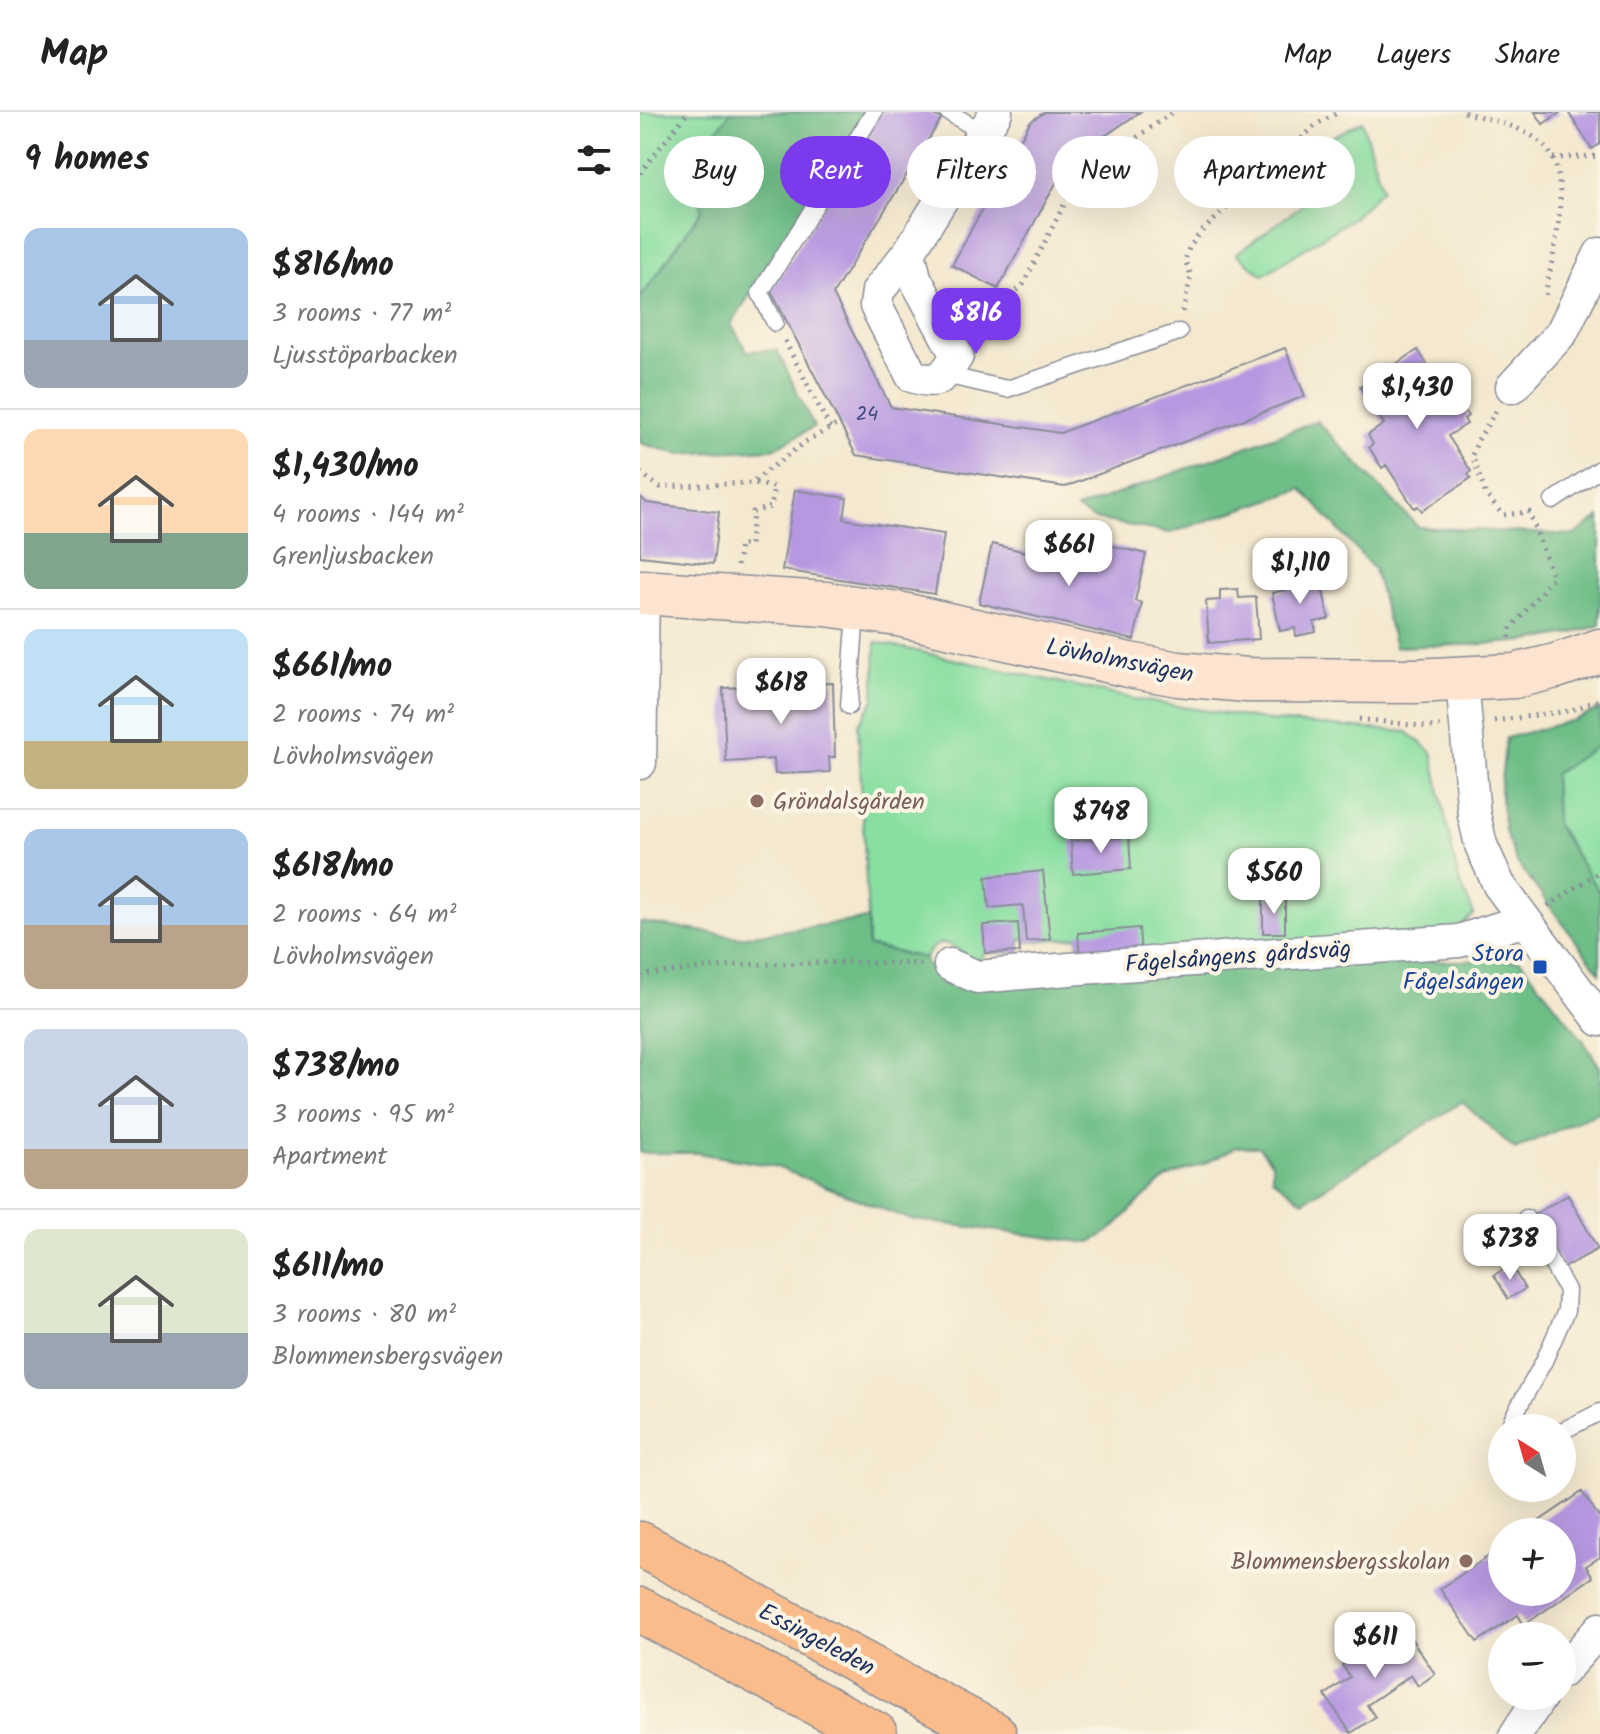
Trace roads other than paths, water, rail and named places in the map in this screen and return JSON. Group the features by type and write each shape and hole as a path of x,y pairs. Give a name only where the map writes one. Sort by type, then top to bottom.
{"highway":[{"name":"Essingeleden","path":"640,1544 994,1734"},
{"path":"640,1610 875,1734"}],"street":[{"path":"909,252 915,278 957,356 945,375 928,381 912,376 876,306 878,291 909,252 989,122"},
{"path":"1512,387 1562,332 1600,254"},
{"path":"640,763 642,592"},
{"name":"Lövholmsvägen","path":"642,592 857,608 898,614 1129,665 1178,674 1247,680 1462,680 1514,676 1600,651"},
{"path":"1462,680 1474,815 1481,845 1499,885 1600,1020"},
{"name":"Fågelsångens gårdsväg","path":"950,965 977,977 1459,941 1525,920"},
{"path":"1576,1656 1600,1629"},
{"path":"1516,1734 1532,1710"}],"lane":[{"path":"775,323 760,293 874,112"},
{"path":"948,112 989,122"},
{"path":"945,375 1007,389 1179,332"},
{"path":"1553,501 1600,469"},
{"path":"849,706 857,608"},
{"path":"1515,1414 1544,1361 1566,1311 1567,1290 1526,1218"},
{"path":"1576,1424 1600,1412"}],"place":[{"name":"Gröndalsgården","path":"757,801"},
{"name":"Stora Fågelsången","path":"1540,967"},
{"name":"Blommensbergsskolan","path":"1466,1561"}]}
